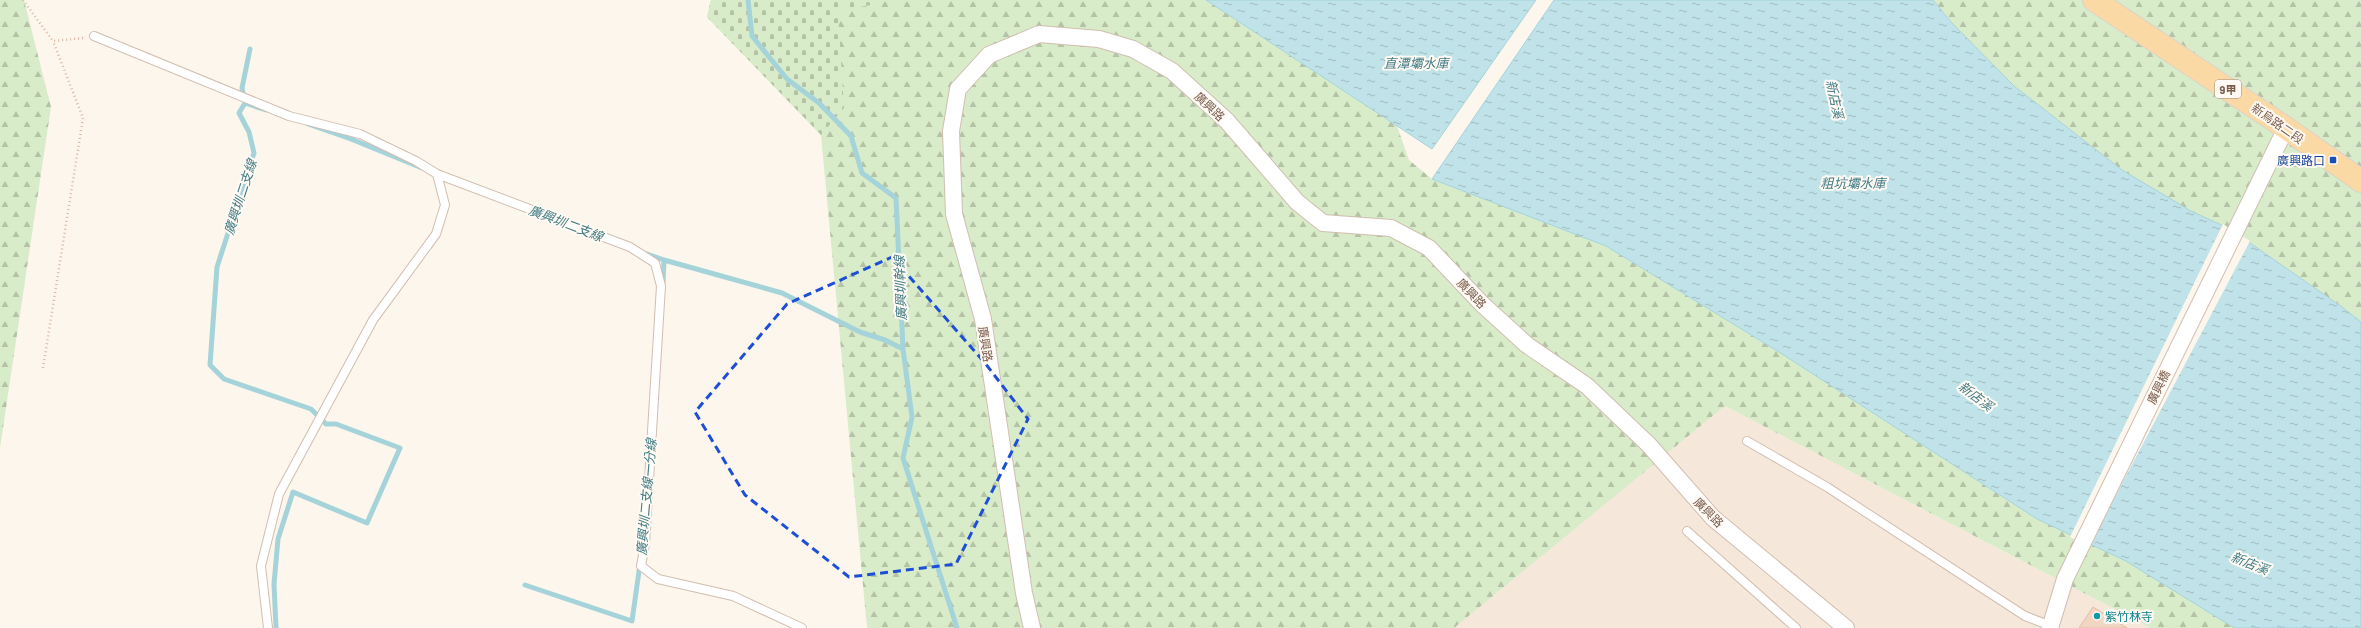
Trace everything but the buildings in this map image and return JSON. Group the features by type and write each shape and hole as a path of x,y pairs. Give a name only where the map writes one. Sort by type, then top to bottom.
{"main road":[{"name":"新烏路二段","path":"2094,0 2286,128 2361,181"}],"street":[{"name":"廣興路","path":"1032,628 1024,592 983,320 954,214 951,131 958,89 989,55 1039,34 1099,39 1132,49 1172,71 1222,116 1298,202 1323,223 1391,228 1429,248 1482,304 1527,345 1598,396 1649,446 1713,518 1846,628"},
{"name":"廣興橋","path":"2051,627 2065,579 2286,128"}],"lane":[{"path":"94,36 289,116 360,134 416,161 437,174 630,247 655,263 661,286 645,544 641,566 658,579 732,596 802,628"},
{"path":"268,628 261,566 279,494 373,320 436,234 445,205 437,174"},
{"path":"1747,441 1827,487 2025,616 2051,627"},
{"path":"1687,531 1796,628"}],"path":[{"path":"23,0 54,41 83,118 43,368"},
{"path":"54,41 94,36"}],"highlighted area":[{"path":"892,257 985,363 1028,419 956,564 849,577 745,495 695,412 787,304"}],"shaded area":[{"path":"1725,406 2151,628 1454,628"}],"green space":[{"path":"0,0 24,0 51,107 0,448"},
{"path":"711,0 1206,0 1397,126 1409,160 1432,179 1606,246 1779,352 2037,519 2126,561 2235,628 2151,628 1725,406 1454,628 867,628 821,135 707,17"},
{"path":"711,0 872,0 871,5 838,11 844,108 821,135 707,17"},
{"path":"1933,0 2361,0 2361,322 2342,307 2230,229 2191,211 2122,170 2014,86 1951,22"}],"water":[{"name":"直潭壩水庫","path":"1206,0 1536,0 1432,149"},
{"name":"粗坑壩水庫","path":"1554,0 1933,0 1951,22 2014,86 2122,170 2191,211 2230,229 2342,307 2361,322 2361,628 2235,628 2126,561 2037,519 1779,352 1606,246 1432,179"}],"pier":[{"path":"2223,224 2250,241 2089,546 2070,537"}],"waterway":[{"name":"廣興圳幹線","path":"748,0 752,36 787,79 819,103 851,136 862,173 896,198 903,349 912,417 903,458 957,628"},
{"path":"244,99 242,88 250,49"},
{"name":"廣興圳二支線","path":"266,110 245,103 239,113 249,132 254,153 217,267 210,365 224,379 311,409 326,424 336,424 400,448 367,523 293,492 278,539 274,584 276,628"},
{"name":"廣興圳二支線","path":"308,124 351,139 422,168"},
{"name":"廣興圳二支線","path":"644,253 782,293 860,332 885,340 903,349"},
{"name":"廣興圳二支線一分線","path":"663,283 664,260"},
{"name":"廣興圳二支線一分線","path":"525,585 632,621 640,564"}],"place":[{"name":"廣興路口","path":"2333,160"},
{"name":"紫竹林寺","path":"2097,616"}],"water label":[{"name":"新店溪","path":"1835,99"},
{"name":"新店溪","path":"1976,396"},
{"name":"新店溪","path":"2250,563"}]}
